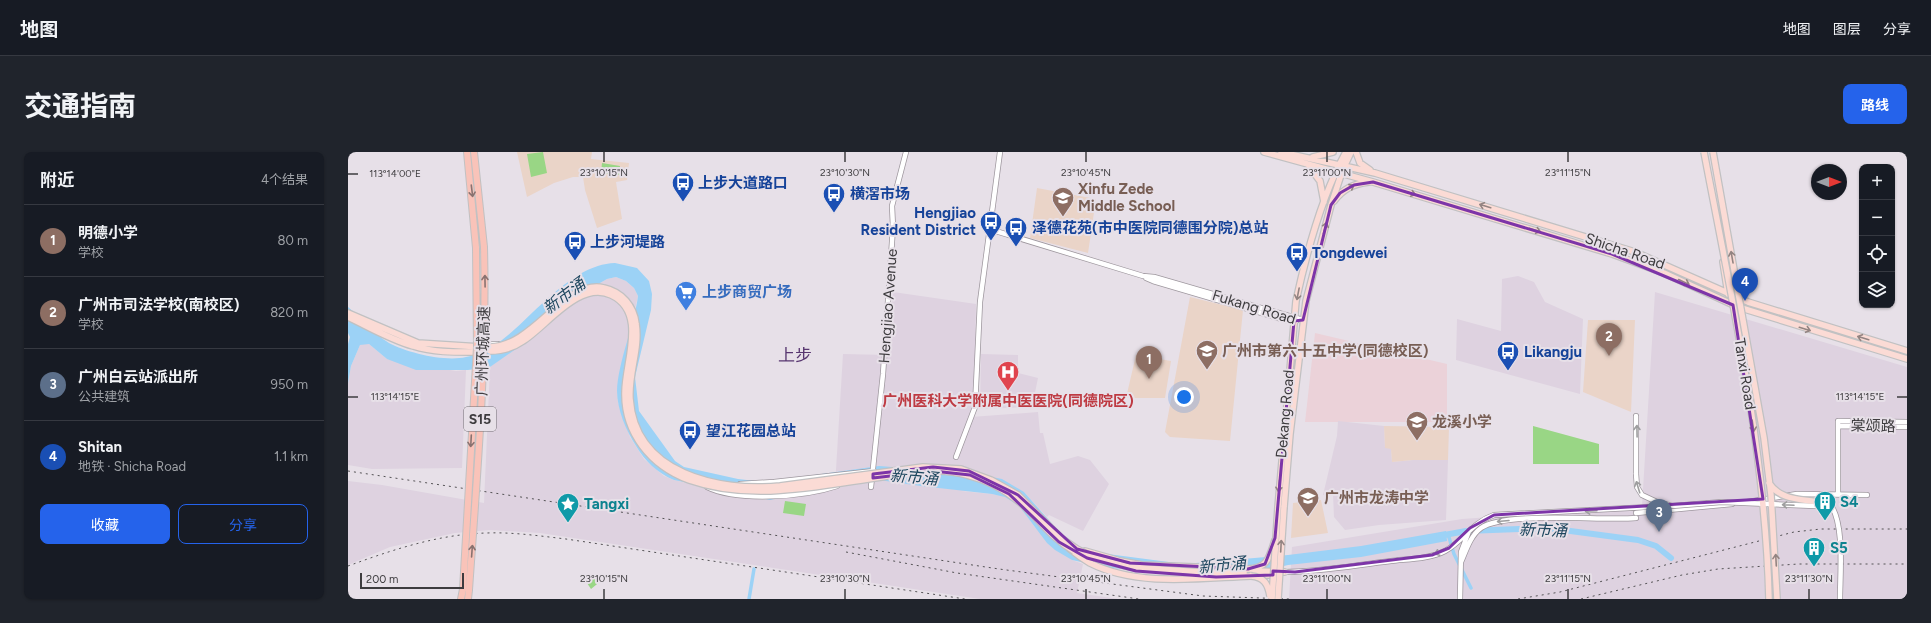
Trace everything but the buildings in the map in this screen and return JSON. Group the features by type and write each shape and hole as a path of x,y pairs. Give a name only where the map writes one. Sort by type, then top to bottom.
{"highway":[{"name":"广州环城高速","path":"461,599 477,346 476,248 467,152"},
{"name":"广州环城高速","path":"468,599 483,371 485,296 484,247 474,152"}],"main road":[{"name":"Shicha Road","path":"1264,152 1339,172 1618,256 1664,273 1738,307 1907,359"},
{"name":"Shicha Road","path":"1281,152 1309,157 1375,173 1635,252 1668,265 1728,294 1800,319 1907,350"},
{"path":"1309,157 1333,152"},
{"path":"1342,165 1346,152"},
{"path":"1342,165 1351,152"},
{"path":"1356,152 1360,163 1375,173"},
{"path":"1703,152 1728,294"},
{"name":"Tanxi Road","path":"1703,152 1738,332 1751,410 1766,526 1769,599"},
{"name":"Tanxi Road","path":"1713,152 1759,403 1771,495 1777,599"},
{"path":"1306,164 1320,181 1324,203"},
{"name":"Dekang Road","path":"1278,599 1281,507 1294,320 1300,285 1324,203 1342,165"},
{"name":"Dekang Road","path":"1270,599 1275,538 1281,507 1303,320 1339,172"},
{"path":"1331,206 1346,189 1354,185 1373,182"},
{"path":"348,313 414,342 430,345 495,347 510,344 518,339 565,300 581,290 599,287 610,289 622,296 630,306 636,322 637,337 629,394 632,418 640,435 652,452 671,466 690,476 735,486 765,488 923,467 962,469 991,480 1018,495 1053,530 1077,549 1100,559 1129,567 1216,575"},
{"path":"348,317 419,348 456,352 494,351 510,348 522,342 581,295 596,292 610,294 624,306 631,321 631,342 625,396 626,412 633,433 642,447 659,464 681,477 727,490 767,492 921,472 944,471 961,473 990,484 1013,497 1066,547 1094,564 1109,570 1136,575 1193,579 1256,577 1265,581 1270,599"},
{"path":"1744,323 1745,343 1768,482 1778,492 1791,498 1826,504"},
{"path":"1077,549 1120,561 1142,564 1252,569 1262,567 1266,562 1275,538"},
{"path":"1066,547 1100,563 1128,570 1156,574 1216,575 1266,571 1284,574"}],"street":[{"name":"Hengjiao Avenue","path":"872,486 893,232 892,208 906,152"},
{"path":"956,457 975,407 980,302 1000,152"},
{"name":"Fukang Road","path":"989,229 1143,276 1153,281 1294,320 1303,320"},
{"path":"1636,416 1637,487 1642,495 1657,502 1672,506"},
{"name":"棠颂路","path":"1838,424 1907,422"},
{"path":"1838,424 1838,494"},
{"name":"棠颂路","path":"1838,424 1907,427"},
{"path":"700,483 718,491 733,495 765,496 825,489 838,485 854,476 874,472"},
{"path":"712,482 774,482 874,472"},
{"path":"1461,562 1473,537 1480,529 1496,522 1536,519 1626,519 1636,516 1797,494 1866,495"},
{"path":"1284,574 1439,554 1449,548 1470,528 1484,518 1503,514 1672,506 1722,502 1815,506 1830,504 1835,510 1839,523 1840,599"},
{"path":"1460,599 1461,552 1463,543 1470,528"}],"highlighted area":[{"path":"1373,182 1612,254 1733,305 1763,499 1494,515 1470,528 1449,548 1432,555 1295,572 1273,571 1273,575 1216,577 1136,571 1087,558 1059,542 1009,494 970,475 933,471 873,478 873,474 933,467 969,471 1018,495 1077,549 1130,563 1248,569 1265,564 1275,538 1294,321 1303,320 1331,205 1340,193 1354,185"}],"shaded area":[{"path":"517,152 592,152 591,159 629,163 627,180 616,182 622,219 597,228 585,190 583,177 573,177 554,183 527,197"},
{"name":"Xinfu Zede Middle School","path":"1037,188 1096,199 1088,253 1030,238"},
{"path":"1518,276 1534,282 1545,302 1583,319 1580,394 1456,360 1457,319 1501,331 1502,279"},
{"path":"616,277 626,281 634,288 638,296 617,391 618,403 630,437 644,459 664,476 674,480 761,500 770,500 835,486 843,354 887,355 893,292 976,304 974,409 971,417 1038,412 1040,433 1043,433 1050,464 1078,456 1090,460 1109,484 1083,531 1049,515 1047,517 1024,492 961,491 1005,496 1019,506 1035,527 1072,560 1083,564 1077,593 1119,599 980,599 540,533 490,530 455,533 390,547 348,565 348,481 382,485 484,503 490,367 564,299 580,288"},
{"path":"1655,292 1907,367 1907,599 1289,599 1292,547 1462,519 1642,506"},
{"name":"广州市第六十五中学(同德校区)","path":"1190,297 1243,310 1230,441 1170,437 1165,432"},
{"path":"1588,320 1635,320 1631,412 1583,392"},
{"path":"1315,333 1447,364 1447,422 1305,422"},
{"path":"365,343 369,344 387,359 456,371 466,370 462,468 372,469 348,465 348,383 351,366 360,345"},
{"name":"广州医科大学附属中医医院(同德院区)","path":"981,354 1018,355 1018,373 1038,378 1032,407 980,409"},
{"path":"1136,355 1171,361 1165,398 1126,398"},
{"path":"1338,421 1384,426 1385,448 1391,448 1392,462 1413,460 1448,460 1446,520 1379,525 1345,530 1334,517 1333,494 1323,495 1337,436"},
{"name":"龙溪小学","path":"1384,426 1449,427 1448,460 1413,460 1392,462 1391,449 1385,448"},
{"name":"广州市龙涛中学","path":"1321,500 1328,533 1291,538 1293,503"}],"green space":[{"path":"543,152 547,173 531,177 527,154"},
{"path":"602,163 620,166 619,175 601,173"},
{"path":"1533,426 1599,444 1599,464 1533,464"},
{"path":"785,501 806,504 804,516 783,513"},
{"path":"597,574 602,580 591,589 587,583"}],"water":[{"path":"615,263 637,268 649,281 652,294 651,310 635,377 639,411 675,461 684,467 738,479 764,482 879,466 972,473 1002,479 1024,492 1064,537 1081,548 1100,553 1184,564 1288,555 1361,546 1446,531 1447,541 1361,557 1288,565 1267,570 1200,573 1108,568 1072,560 1055,550 1047,543 1019,506 1005,497 992,494 879,480 851,482 770,500 674,480 657,470 643,457 629,434 620,412 617,398 618,380 638,296 634,288 626,281 616,277 580,288 564,299 526,342 490,367 468,370 416,370 387,359 369,344 360,345 351,366 348,383 348,344 350,337 348,333 348,307 378,335 397,347 427,356 448,358 466,357 476,355 494,346 554,293 575,277 598,266"}],"waterway":[{"name":"新市涌","path":"1439,536 1466,531 1548,528 1638,540 1656,546 1671,558"},
{"path":"1448,534 1454,554 1471,588"},
{"path":"749,599 754,569"}],"railway":[{"path":"348,471 999,569 1203,596 1290,599"},
{"path":"1518,599 1560,592 1794,532 1821,529 1907,529"},
{"path":"348,566 416,544 451,536 487,533 526,534 965,599"},
{"path":"846,552 957,573 1139,599"},
{"path":"1581,599 1682,575 1718,569 1799,564 1907,564"}],"place":[{"name":"上步大道路口","path":"683,202"},
{"name":"横滘市场","path":"834,214"},
{"name":"Xinfu Zede Middle School","path":"1063,218"},
{"name":"Hengjiao Resident District","path":"991,242"},
{"name":"泽德花苑(市中医院同德围分院)总站","path":"1016,248"},
{"name":"上步河堤路","path":"575,262"},
{"name":"Tongdewei","path":"1297,272"},
{"name":"Shitan","path":"1745,301"},
{"name":"上步商贸广场","path":"686,312"},
{"name":"广州市司法学校(南校区)","path":"1609,356"},
{"name":"广州市第六十五中学(同德校区)","path":"1207,370"},
{"name":"Likangju","path":"1508,372"},
{"name":"明德小学","path":"1149,379"},
{"name":"广州医科大学附属中医医院(同德院区)","path":"1008,392"},
{"name":"龙溪小学","path":"1417,442"},
{"name":"望江花园总站","path":"690,450"},
{"name":"广州市龙涛中学","path":"1308,518"},
{"name":"S4","path":"1825,522"},
{"name":"Tangxi","path":"568,524"},
{"name":"广州白云站派出所","path":"1659,532"},
{"name":"S5","path":"1814,568"}],"district":[{"name":"上步","path":"795,355"}]}
